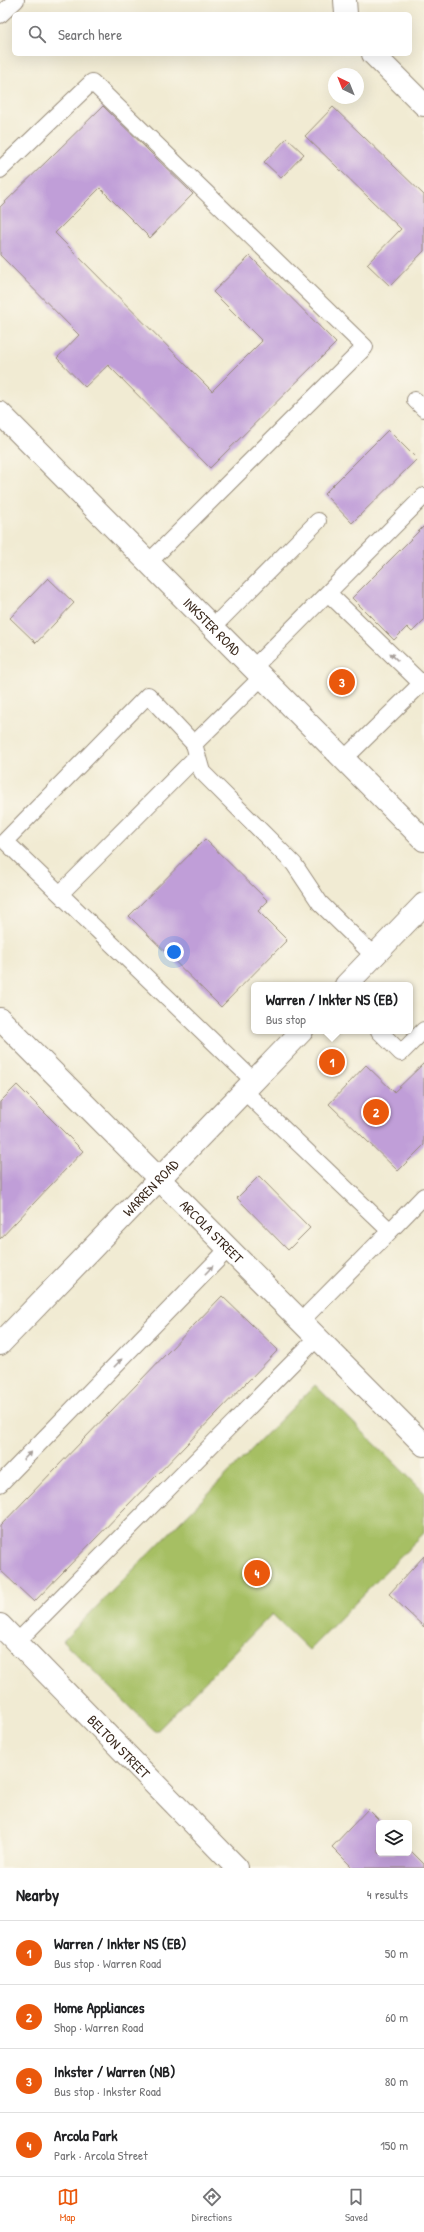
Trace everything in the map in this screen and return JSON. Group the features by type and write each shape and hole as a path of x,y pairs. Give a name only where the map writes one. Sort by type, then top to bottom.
{"main road":[{"path":"345,0 346,12"},
{"path":"375,56 424,105"},
{"name":"INKSTER ROAD","path":"0,413 424,840"},
{"path":"349,982 424,904"},
{"name":"ARCOLA STREET","path":"0,1019 158,1180 424,1445"},
{"name":"WARREN ROAD","path":"0,1344 299,1034"},
{"name":"BELTON STREET","path":"0,1625 237,1868"}],"lane":[{"path":"0,15 16,0"},
{"path":"0,170 92,82 365,347 148,563"},
{"path":"60,894 196,750 257,672 328,593 424,496"},
{"path":"213,627 318,521"},
{"path":"328,593 423,682 344,759"},
{"path":"374,956 320,903 294,864 202,772 196,750 148,695 5,841 60,894 390,1231"},
{"path":"382,1034 401,1053 424,1030"},
{"path":"300,1322 424,1196"},
{"path":"0,1484 228,1250"},
{"path":"16,1642 317,1338"}],"green space":[{"path":"315,1385 424,1492 424,1533 309,1650 272,1614 156,1732 63,1641"}],"building":[{"path":"103,106 193,194 150,238 100,188 55,233 212,391 262,341 213,292 250,256 336,343 210,468 108,365 85,387 57,358 79,335 0,255 0,207"},
{"path":"333,107 424,195 424,251 390,286 367,264 401,229 305,136"},
{"path":"287,138 304,154 281,178 264,162"},
{"path":"388,430 417,459 352,523 324,494"},
{"path":"424,526 424,620 412,632 407,627 394,640 352,598"},
{"path":"48,578 74,603 36,643 10,618"},
{"path":"205,839 268,901 258,911 287,940 221,1007 129,916"},
{"path":"424,1063 424,1145 398,1171 329,1104 366,1065 394,1092"},
{"path":"17,1085 83,1151 0,1239 0,1102"},
{"path":"259,1176 310,1228 288,1250 237,1198"},
{"path":"222,1296 278,1350 34,1602 0,1570 0,1526"},
{"path":"424,1556 424,1627 389,1594"},
{"path":"368,1809 379,1820 376,1820 376,1856 412,1856 412,1852 424,1864 424,1868 353,1868 332,1847"}],"place":[{"name":"Inkster / Warren (NB)","path":"342,682"},
{"name":"Warren / Inkter NS (EB)","path":"332,1062"},
{"name":"Home Appliances","path":"376,1112"},
{"name":"Arcola Park","path":"257,1573"}]}
